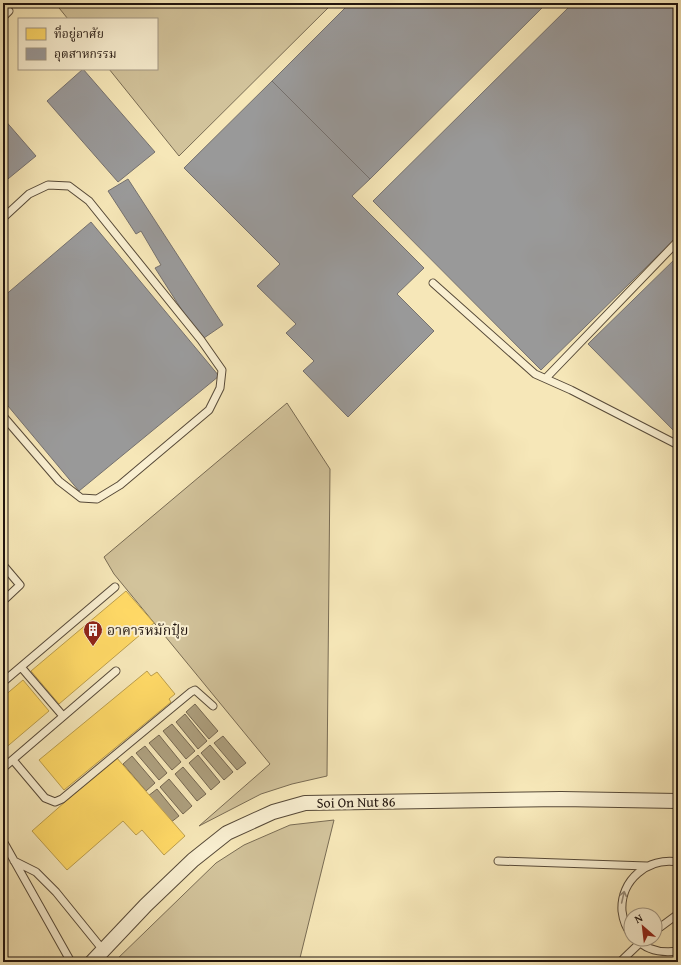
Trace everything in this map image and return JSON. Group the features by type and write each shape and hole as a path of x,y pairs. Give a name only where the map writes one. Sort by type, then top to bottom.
{"street":[{"name":"Soi On Nut 86","path":"93,962 146,905 193,860 227,833 273,812 305,803 561,799 678,801"}],"lane":[{"path":"3,17 9,11"},
{"path":"3,218 29,194 48,185 69,186 89,201 201,340 222,370 220,388 209,410 120,485 97,499 81,498 59,481 3,416"},
{"path":"546,378 678,241"},
{"path":"433,283 535,374 546,378 678,445"},
{"path":"3,565 20,585 3,601"},
{"path":"3,682 115,587"},
{"path":"21,667 63,716"},
{"path":"3,768 116,670"},
{"path":"13,760 45,798 55,802 62,799 191,692 195,690 213,706"},
{"path":"3,841 71,962"},
{"path":"14,861 36,872 51,887 103,950"},
{"path":"498,861 647,866"},
{"path":"623,918 622,903 626,888 634,875 647,866 662,861 678,862"},
{"path":"663,925 678,914"},
{"path":"620,962 634,947"},
{"path":"648,947 652,950 666,952 678,951"}],"shaded area":[{"path":"55,3 333,3 179,156 110,70 158,70 158,18 67,18"},
{"path":"287,403 330,469 327,776 292,784 261,794 199,826 270,764 114,574 104,557"},
{"path":"195,704 218,731 209,739 186,712"},
{"path":"185,714 207,741 198,749 176,722"},
{"path":"172,724 195,751 186,759 163,731"},
{"path":"159,735 181,762 172,770 149,743"},
{"path":"223,736 246,763 237,770 214,743"},
{"path":"210,745 233,772 224,780 201,753"},
{"path":"145,746 167,773 159,780 136,753"},
{"path":"198,755 220,782 211,790 189,763"},
{"path":"132,756 155,783 146,791 123,764"},
{"path":"183,767 206,794 197,801 175,774"},
{"path":"169,779 192,806 183,814 160,787"},
{"path":"157,789 179,816 170,823 148,796"},
{"path":"334,820 299,962 114,962 216,863 244,845 290,825"}],"building: ที่อยู่อาศัย":[{"name":"อาคารหมักปุ๋ย","path":"126,591 154,623 59,704 31,671"},
{"path":"147,671 151,676 157,672 175,694 169,699 171,702 64,790 39,760"},
{"path":"23,680 49,711 3,750 3,697"},
{"path":"116,757 185,836 164,855 142,830 136,835 123,821 67,870 32,831"}],"building: อุตสาหกรรม":[{"path":"350,3 547,3 370,179 272,81"},
{"path":"573,3 678,3 678,236 541,370 373,201"},
{"path":"82,70 84,70 155,152 118,182 47,101"},
{"path":"272,81 370,179 352,196 424,268 397,294 434,331 348,417 303,371 314,361 286,333 296,324 257,286 280,264 184,168"},
{"path":"3,118 36,156 3,183"},
{"path":"128,179 223,325 201,340 155,268 161,265 141,231 136,234 108,191"},
{"path":"91,222 219,376 79,491 3,400 3,297"},
{"path":"678,256 678,435 588,344"}],"place":[{"name":"อาคารหมักปุ๋ย","path":"93,647"}]}
